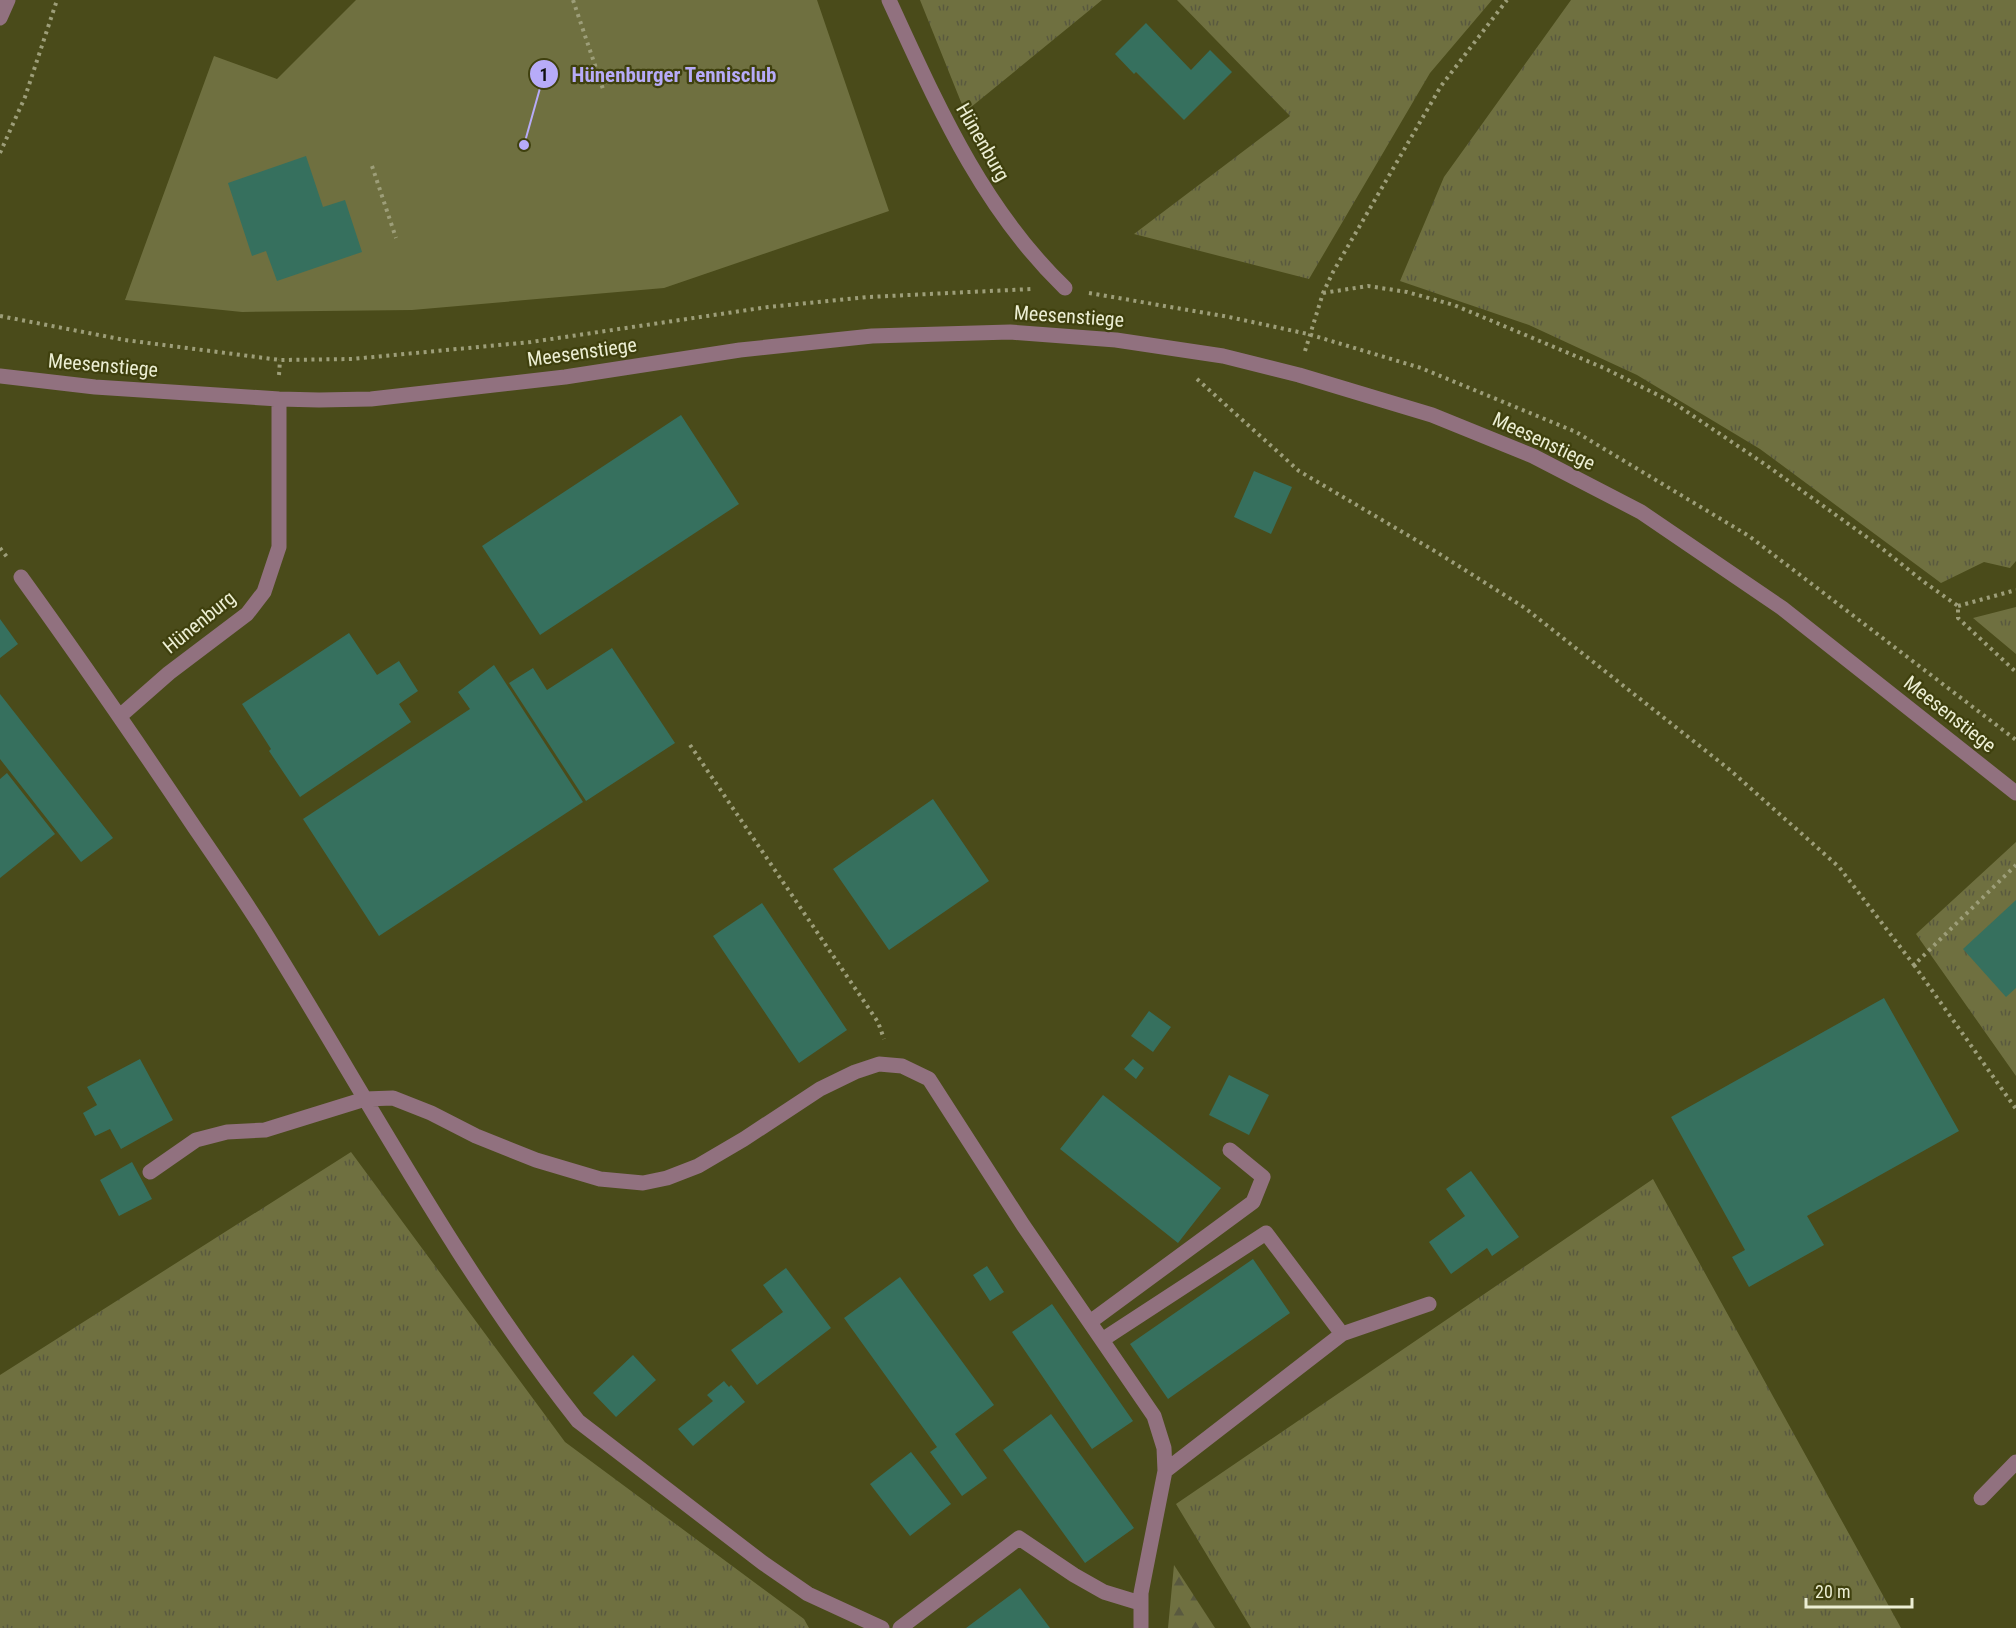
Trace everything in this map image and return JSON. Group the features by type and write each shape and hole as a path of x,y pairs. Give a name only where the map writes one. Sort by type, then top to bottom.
{"street":[{"path":"0,18 8,0"},
{"name":"Hünenburg","path":"889,0 959,148 989,196 1045,268 1065,288"},
{"name":"Meesenstiege","path":"0,376 95,387 320,400 383,397 565,377 740,351 872,336 1010,332 1116,340 1223,356 1299,375 1432,415 1533,456 1641,512 1782,608 2016,793"},
{"name":"Hünenburg","path":"120,716 169,673 247,614 264,592 279,547 279,399"},
{"path":"21,577 120,716 259,923 468,1266 579,1422 763,1563 808,1594 882,1628"},
{"path":"150,1172 196,1140 227,1132 265,1130 365,1099 393,1098 431,1113 476,1136 536,1160 600,1179 643,1183 667,1178 698,1166 820,1089 879,1064 902,1066 929,1079 1023,1225 1154,1416 1164,1448 1165,1471 1140,1603 1141,1628"},
{"path":"1090,1322 1252,1202 1263,1177 1230,1150"},
{"path":"1102,1340 1266,1233 1342,1334"},
{"path":"1165,1471 1342,1334 1429,1304"},
{"path":"1981,1498 2016,1462"},
{"path":"900,1628 1019,1538 1104,1592 1140,1603"}],"path":[{"path":"0,153 25,97 57,0"},
{"path":"573,0 603,89"},
{"path":"1308,334 1333,272 1441,86 1508,0"},
{"path":"372,166 396,238"},
{"path":"1323,293 1368,286 1407,292 1454,304 1604,368 1674,403 1738,446 1875,543 1958,606"},
{"name":"Meesenstiege","path":"0,316 125,340 280,360 352,359 531,342 768,307 868,297 1065,288 1229,317 1308,334 1421,368 1576,432 1749,536 2016,740"},
{"path":"1194,376 1299,471 1526,608 1730,770 1839,867 1914,964 2016,1108"},
{"path":"1958,606 2016,590"},
{"path":"1958,606 1958,618 2016,672"},
{"path":"690,745 878,1022 893,1065"},
{"path":"1914,964 2016,865"}],"green space":[{"path":"356,0 817,0 889,211 664,288 412,310 242,312 125,300 214,56 277,79"},
{"path":"920,0 1102,0 965,112"},
{"path":"1177,0 1492,0 1430,73 1309,279 1134,234 1290,116"},
{"path":"1571,0 2016,0 2016,561 2010,568 1984,562 1941,583 1760,449 1637,375 1529,325 1400,281 1444,177"},
{"path":"2016,607 2016,654 1973,618"},
{"path":"2016,842 2016,1076 1916,934"},
{"path":"351,1152 565,1442 804,1619 809,1628 0,1628 0,1375"},
{"path":"1653,1179 1901,1628 1251,1628 1176,1504"},
{"path":"1174,1565 1215,1628 1168,1628"}],"building":[{"path":"1146,23 1191,70 1210,50 1232,72 1184,120 1115,54"},
{"path":"306,156 323,207 345,200 362,252 277,281 266,251 252,256 228,183"},
{"path":"681,415 739,504 540,635 482,546"},
{"path":"1254,471 1292,487 1271,534 1234,517"},
{"path":"0,619 18,644 0,658"},
{"path":"349,633 377,675 399,661 418,691 399,704 411,722 300,797 269,751 271,749 242,704"},
{"path":"612,648 675,743 586,801 509,683 533,668 547,690"},
{"path":"494,665 583,802 379,936 303,819 470,709 458,692"},
{"path":"0,694 113,838 81,862 0,759"},
{"path":"7,773 55,834 0,878 0,779"},
{"path":"933,799 989,881 889,950 833,869"},
{"path":"2016,900 2016,988 2006,997 1963,949"},
{"path":"762,903 847,1030 799,1063 713,936"},
{"path":"1884,998 1959,1131 1807,1216 1824,1245 1749,1287 1732,1257 1745,1250 1671,1117"},
{"path":"1149,1011 1171,1027 1153,1052 1131,1036"},
{"path":"140,1059 173,1120 121,1149 110,1129 95,1136 83,1113 97,1105 87,1087"},
{"path":"1133,1059 1144,1068 1136,1079 1124,1069"},
{"path":"1229,1075 1269,1095 1249,1135 1209,1115"},
{"path":"1103,1095 1221,1188 1178,1243 1060,1149"},
{"path":"132,1162 152,1199 119,1216 100,1180"},
{"path":"1471,1171 1519,1237 1492,1256 1487,1248 1451,1274 1429,1242 1465,1216 1446,1189"},
{"path":"1253,1259 1290,1313 1168,1399 1130,1344"},
{"path":"987,1266 1004,1292 990,1301 973,1275"},
{"path":"786,1268 831,1328 757,1385 731,1350 783,1312 763,1285"},
{"path":"900,1277 994,1405 955,1434 987,1478 962,1496 930,1452 937,1447 844,1318"},
{"path":"1052,1304 1133,1421 1092,1449 1012,1332"},
{"path":"633,1355 656,1380 616,1417 593,1393"},
{"path":"724,1381 729,1387 731,1385 745,1402 693,1446 678,1429 713,1401 707,1395"},
{"path":"1051,1414 1134,1528 1085,1563 1003,1450"},
{"path":"911,1452 951,1504 910,1536 870,1484"},
{"path":"1020,1588 1050,1628 966,1628"}],"place":[{"name":"Hünenburger Tennisclub","path":"524,145"}]}
